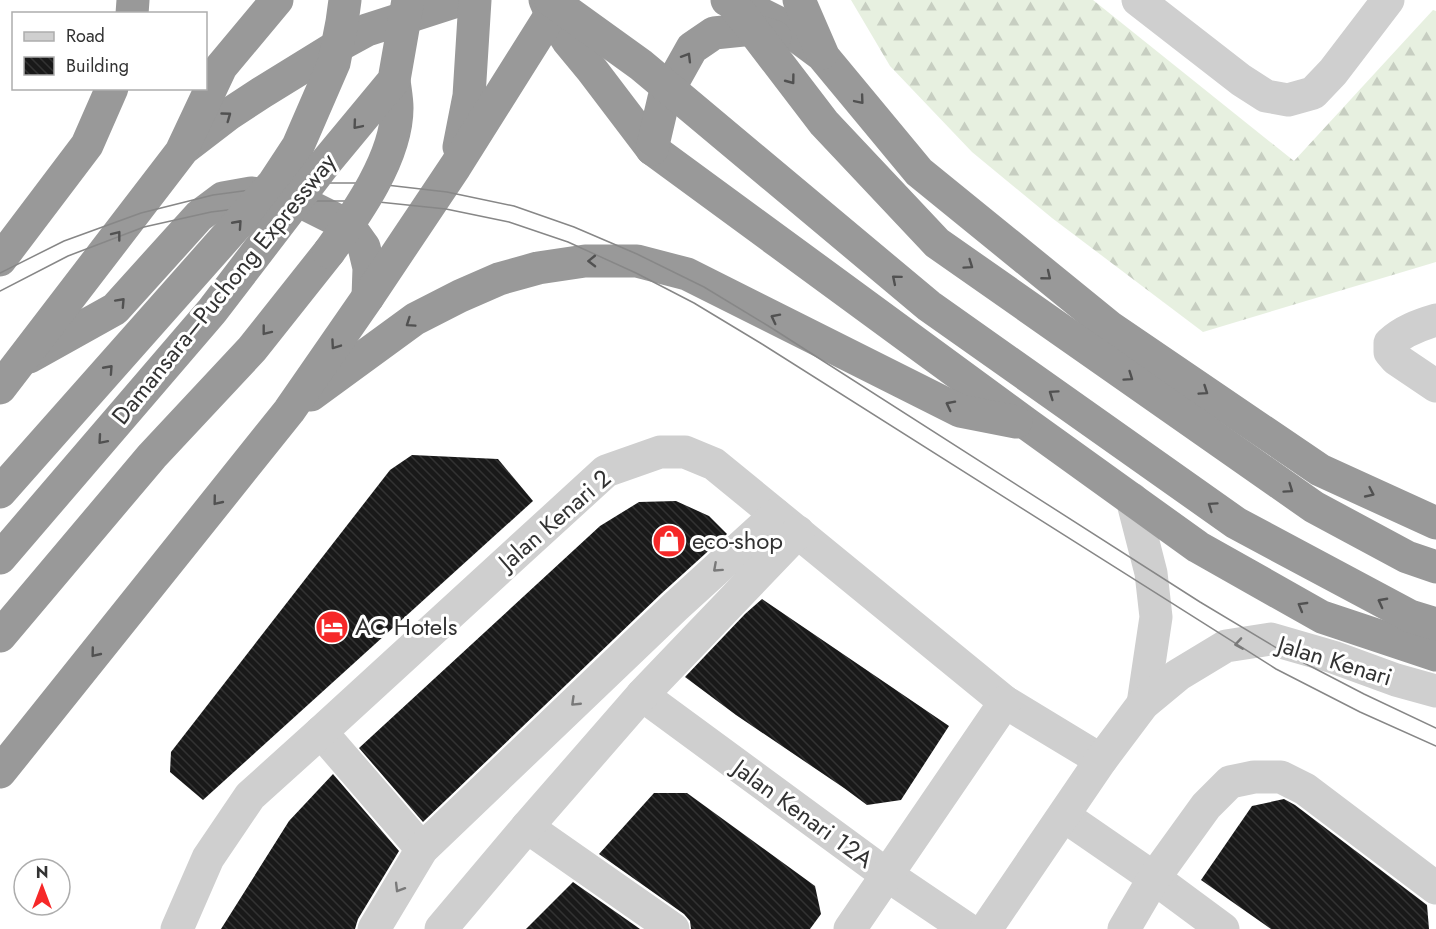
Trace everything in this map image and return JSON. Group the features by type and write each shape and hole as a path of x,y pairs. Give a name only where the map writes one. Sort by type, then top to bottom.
{"highway":[{"path":"9,376 181,152 221,67 277,0"},
{"name":"Damansara–Puchong Expressway","path":"0,492 273,184 298,146 334,63 345,0"},
{"name":"Damansara–Puchong Expressway","path":"0,558 212,311 326,162 394,80 408,0"},
{"path":"181,152 229,114 261,93 367,30 460,0"},
{"path":"455,167 469,96 475,0"},
{"path":"729,0 779,23 822,55 919,172 1111,328 1320,470 1436,523"},
{"path":"729,0 824,123 937,243 1314,507 1407,557 1436,567"},
{"path":"799,0 822,55"},
{"path":"0,772 289,411 455,167 552,4"},
{"path":"552,4 568,41 652,149 1198,547 1322,617 1436,655"},
{"path":"552,4 641,65 929,306 1236,523 1410,616 1436,624"},
{"path":"652,149 664,98 692,48 714,33 753,29 822,55"},
{"path":"0,636 152,456 252,349 353,219 388,152 397,107 394,80"},
{"path":"0,260 87,145 111,90"},
{"path":"9,376 115,309 199,216 223,198 251,193 283,196 335,219 354,233 364,247 369,268 368,297"},
{"path":"289,411 415,319 499,279 538,268 585,261 637,261 687,274 960,411 1027,424"}],"street":[{"path":"1138,0 1241,80 1266,96 1288,100 1313,93 1333,72 1388,0"},
{"path":"1436,320 1399,335 1390,343 1390,352 1396,359 1436,386"},
{"name":"Jalan Kenari 2","path":"177,929 207,858 250,796 606,471 660,452 685,452 714,464 1005,702 1101,760"},
{"name":"Jalan Kenari","path":"1131,499 1151,573 1156,617 1143,704"},
{"path":"441,929 787,524"},
{"path":"374,929 422,849 675,607 787,524"},
{"name":"Jalan Kenari","path":"986,929 1101,760 1143,704 1178,675 1226,646 1271,639 1333,657 1436,692"},
{"name":"Jalan Kenari 12A","path":"642,695 887,875 967,929"},
{"path":"850,929 1005,702"},
{"path":"321,732 422,849"},
{"path":"1124,929 1154,878 1206,806 1230,782 1254,777 1281,777 1305,789 1436,888"},
{"path":"1064,816 1223,929"},
{"path":"527,827 673,929"}],"green space":[{"path":"851,0 1093,0 1294,161 1433,10 1436,11 1436,262 1203,332 1052,218 972,152 890,66"}],"building":[{"name":"AC Hotels","path":"412,455 498,459 533,501 203,800 170,772 171,752 390,470"},
{"path":"676,501 709,516 727,534 662,593 423,822 359,748 600,526 639,502"},
{"path":"762,599 949,726 901,800 867,805 685,677"},
{"path":"333,774 399,851 358,919 355,929 221,929 289,821"},
{"path":"654,793 687,793 815,886 821,914 810,929 691,929 690,921 684,914 599,854"},
{"path":"1284,799 1427,905 1429,929 1271,929 1201,880 1252,806"},
{"path":"573,882 640,929 526,929"}],"tram line":[{"path":"0,273 64,241 141,213 213,195 302,183 369,183 447,192 514,206 574,227 637,254 704,287 1200,602 1285,653 1436,728"},
{"path":"0,291 68,256 144,227 211,212 302,201 369,201 446,209 509,222 568,242 694,303 1276,669 1360,712 1436,746"}],"place":[{"name":"eco-shop","path":"669,541"},
{"name":"AC Hotels","path":"332,627"}]}
